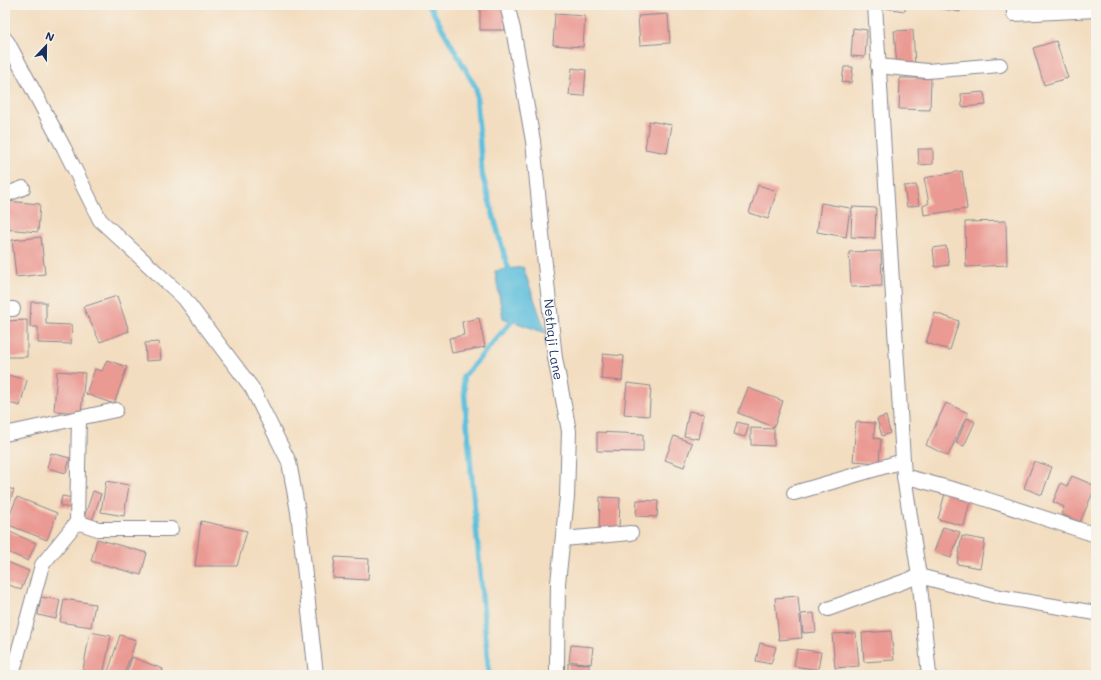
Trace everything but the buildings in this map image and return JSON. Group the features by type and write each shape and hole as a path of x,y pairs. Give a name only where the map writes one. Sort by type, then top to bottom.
{"street":[{"name":"Nethaji Lane","path":"507,5 513,29 533,140 555,358 569,431 567,497 558,583 557,675"},
{"path":"875,5 904,476 919,576 929,675"},
{"path":"1014,5 1014,14 1096,10"},
{"path":"6,42 64,148 100,220 184,298 252,388 289,462 298,512 316,675"},
{"path":"878,66 927,71 1000,65"},
{"path":"5,195 22,188"},
{"path":"5,434 116,410"},
{"path":"12,675 42,565 77,522 79,418"},
{"path":"794,493 903,460"},
{"path":"904,476 967,493 1096,535"},
{"path":"77,522 98,529 171,529"},
{"path":"563,539 631,533"},
{"path":"828,609 919,576 1000,597 1096,614"},
{"path":"5,674 9,675"}],"water":[{"path":"523,267 546,333 503,318 495,271"}],"waterway":[{"path":"429,5 476,88 482,174 510,276"},
{"path":"489,675 463,377 512,321 513,314"}]}
